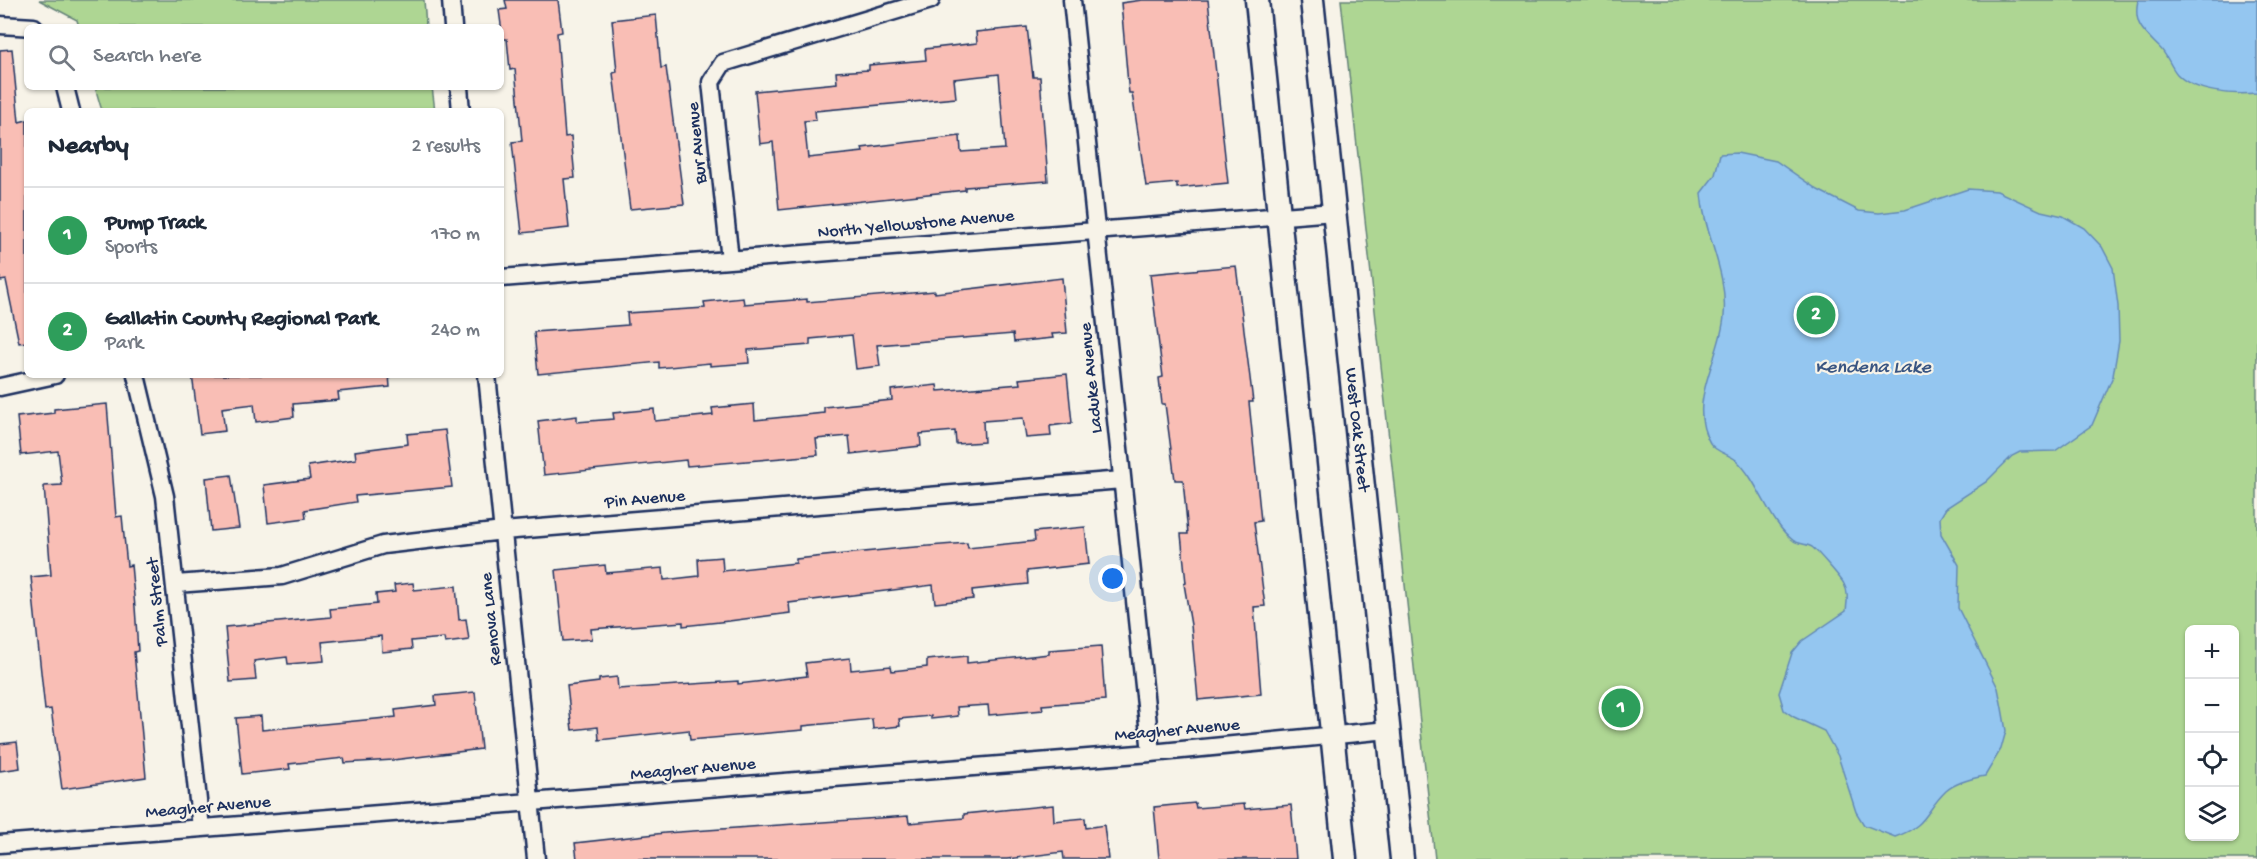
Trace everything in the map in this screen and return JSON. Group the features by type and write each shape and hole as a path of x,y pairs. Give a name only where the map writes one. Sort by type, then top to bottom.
{"main road":[{"path":"1257,0 1345,859"},
{"name":"West Oak Street","path":"1312,0 1402,859"}],"street":[{"path":"451,0 453,24"},
{"name":"Bur Avenue","path":"730,260 711,82 723,63 931,0"},
{"name":"Laduke Avenue","path":"1072,0 1151,753"},
{"path":"0,25 24,26"},
{"path":"66,90 69,108"},
{"path":"459,90 461,108"},
{"name":"North Yellowstone Avenue","path":"504,278 1334,212"},
{"path":"0,387 41,378"},
{"name":"Palm Street","path":"137,378 160,466 176,584 201,828"},
{"name":"Renova Lane","path":"487,378 536,859"},
{"name":"Pin Avenue","path":"176,584 282,576 383,545 503,531 1122,480"},
{"name":"Meagher Avenue","path":"0,844 1151,753 1388,730"}],"green space":[{"path":"39,0 424,0 426,24 78,24 77,20"},
{"path":"1341,0 2257,0 2257,859 1435,859"},
{"path":"96,90 432,90 435,108 101,108"}],"water":[{"path":"2138,0 2257,0 2257,93 2237,94 2204,89 2177,74 2162,50 2148,36 2138,21"},
{"name":"Kendena Lake","path":"1737,153 1776,161 1818,190 1859,211 1879,213 1905,210 1968,189 1997,191 2041,211 2063,216 2084,228 2102,247 2113,268 2118,306 2119,341 2113,376 2092,425 2055,451 2020,452 2012,456 1986,482 1946,508 1940,518 1941,534 1959,565 1958,608 1998,688 2006,731 2001,749 1985,776 1950,788 1920,823 1895,837 1864,825 1856,812 1838,756 1824,731 1784,710 1779,693 1792,653 1802,641 1846,611 1846,587 1812,547 1794,541 1785,533 1744,469 1736,460 1712,446 1704,427 1703,396 1722,332 1724,299 1723,283 1706,224 1701,193 1715,175 1720,154"}],"building":[{"path":"505,0 558,0 562,32 557,33 565,137 571,136 575,178 564,179 569,228 522,233 512,142 522,141 515,69 510,70 507,39 504,39 504,24 501,24 499,10 507,9"},
{"path":"1142,0 1208,0 1228,183 1177,188 1177,183 1146,186 1132,93 1129,93 1121,3"},
{"path":"656,15 661,68 666,67 684,204 630,209 613,73 617,72 612,20"},
{"path":"1027,27 1033,77 1040,77 1048,181 965,187 965,190 779,210 773,142 760,144 755,91 837,83 836,72 869,70 869,65 926,60 925,49 977,43 976,32","holes":["999,74 1005,149 961,152 960,136 862,148 863,152 808,158 804,121 816,120 815,111 956,98 954,79"]},
{"path":"12,49 19,122 24,121 24,342 19,343 6,280 0,281 0,50"},
{"path":"1236,266 1253,402 1249,402 1261,521 1254,522 1265,606 1254,607 1261,694 1198,700 1191,625 1184,584 1186,583 1181,534 1188,534 1183,480 1175,480 1165,404 1162,404 1159,378 1163,377 1150,274"},
{"path":"1062,278 1067,333 1052,334 1053,338 1014,342 1013,334 877,345 880,366 856,369 852,335 810,339 810,345 748,350 749,363 710,366 710,363 659,368 659,362 538,374 534,332 628,325 627,313 705,308 704,302 743,298 744,304 807,299 807,302 935,291 935,293"},
{"path":"1067,374 1072,423 1050,426 1051,436 1026,438 1023,418 983,421 984,442 956,444 955,431 920,434 921,446 851,454 849,436 816,439 818,455 687,466 686,460 544,475 538,421 577,416 577,422 614,419 613,413 654,409 655,421 713,415 712,408 754,404 755,420 824,413 824,407 892,400 891,390 937,385 938,391 1020,384 1019,379"},
{"path":"192,378 389,378 390,387 338,392 339,400 293,404 294,417 256,422 254,404 222,408 225,431 200,434"},
{"path":"107,404 116,517 122,516 127,566 131,565 138,651 134,652 146,777 62,789 51,709 45,710 31,577 51,575 44,486 62,485 58,451 21,455 17,417 54,413 54,409"},
{"path":"445,430 452,487 355,496 356,502 305,510 306,518 268,523 264,485 310,479 308,466 356,459 355,451 408,444 407,434"},
{"path":"231,475 239,528 211,531 206,478"},
{"path":"1085,527 1089,564 1027,571 1028,584 972,590 973,599 935,603 933,585 789,603 790,613 729,621 683,626 683,622 591,629 592,639 563,641 556,570 605,565 606,573 663,568 664,580 699,576 698,559 722,557 723,571 796,563 796,559 903,548 967,543 968,548 1035,541 1034,532"},
{"path":"413,583 414,590 456,586 459,620 466,619 469,640 445,643 444,638 411,641 412,649 382,652 381,636 322,642 324,661 288,664 287,657 254,661 256,680 230,682 225,627 331,617 330,609 377,604 376,594 395,592 394,585"},
{"path":"1101,646 1105,700 1042,705 1043,710 989,715 988,705 957,707 958,716 899,719 900,726 873,729 872,719 803,726 803,730 690,740 689,730 599,740 598,727 572,730 567,686 599,682 599,679 617,677 618,689 738,681 738,684 807,676 805,663 850,658 851,670 891,666 892,671 927,667 927,660 967,656 967,663 1049,654 1049,650"},
{"path":"475,692 481,749 393,760 345,763 344,758 289,764 290,769 242,774 236,718 261,716 262,730 396,717 395,710 436,705 435,696"},
{"path":"17,742 20,768 0,771 0,744"},
{"path":"1195,803 1196,808 1244,804 1245,809 1291,805 1296,859 1159,859 1154,807"},
{"path":"1053,805 1054,821 1085,818 1086,828 1104,825 1108,859 1064,859 1063,852 1007,859 577,859 575,843 665,833 908,816 909,823 964,818 964,814"}],"place":[{"name":"Gallatin County Regional Park","path":"1816,315"},
{"name":"Pump Track","path":"1621,708"}]}
